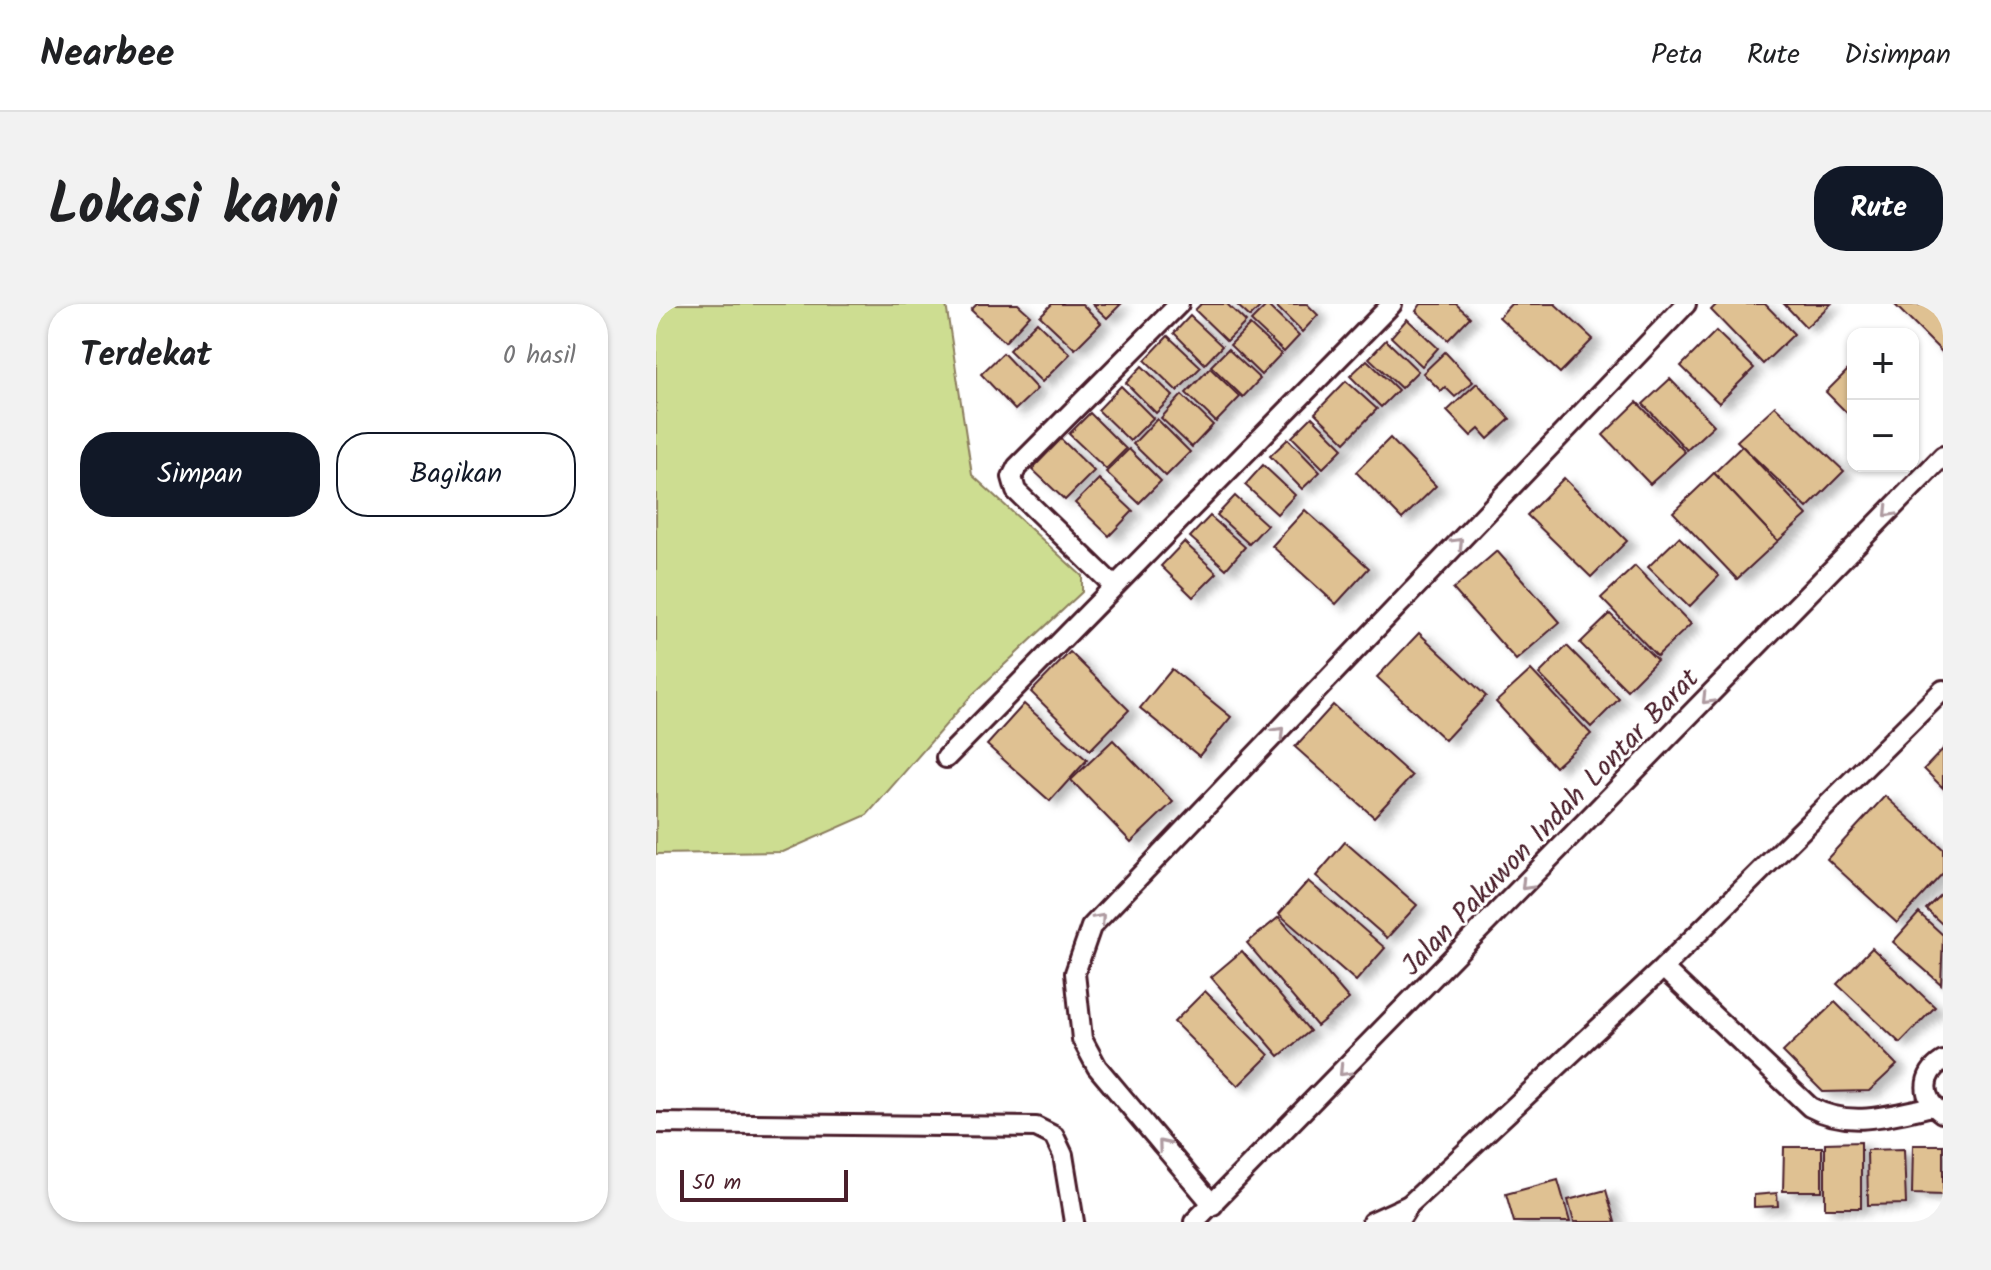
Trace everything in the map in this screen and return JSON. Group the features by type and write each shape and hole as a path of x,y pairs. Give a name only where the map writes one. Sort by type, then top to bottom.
{"street":[{"path":"1114,586 1016,491 1012,477 1017,467 1179,304"},
{"path":"946,758 1392,304"},
{"path":"1213,1205 1097,1067 1082,1039 1075,973 1091,927 1686,304"},
{"name":"Jalan Pakuwon Indah Lontar Barat","path":"1194,1222 1943,456"},
{"path":"1398,1222 1409,1205 1663,968 1943,690"},
{"path":"1663,968 1810,1107 1825,1115 1866,1121 1938,1110 1926,1082 1935,1066 1943,1061"},
{"path":"656,1123 1036,1127 1054,1136 1063,1155 1074,1222"},
{"path":"1372,1222 1409,1205"}],"green space":[{"path":"656,304 946,304 972,475 1082,576 1082,592 970,697 867,815 783,852 656,854"}],"building":[{"path":"977,304 1018,304 1030,315 1005,342 971,310"},
{"path":"1052,304 1082,304 1101,323 1075,349 1040,316"},
{"path":"1092,304 1121,304 1107,318"},
{"path":"1201,304 1227,304 1246,322 1227,341 1195,310"},
{"path":"1236,304 1263,304 1250,317"},
{"path":"1274,304 1307,304 1318,315 1302,332"},
{"path":"1421,304 1456,304 1470,317 1448,340 1416,311"},
{"path":"1511,304 1555,304 1593,339 1560,373 1499,317"},
{"path":"1717,304 1765,304 1794,334 1763,364 1711,310"},
{"path":"1784,304 1831,304 1806,327"},
{"path":"1943,304 1943,353 1919,328 1895,305"},
{"path":"1267,305 1299,336 1284,352 1251,321"},
{"path":"1190,316 1222,346 1205,364 1174,333"},
{"path":"1407,319 1438,348 1422,366 1391,337"},
{"path":"1037,322 1070,354 1042,382 1009,350"},
{"path":"1250,325 1281,354 1261,375 1230,345"},
{"path":"1716,331 1754,368 1719,403 1681,366"},
{"path":"1168,336 1201,367 1177,391 1145,360"},
{"path":"1386,340 1418,371 1401,388 1369,358"},
{"path":"1228,349 1260,379 1243,397 1211,366"},
{"path":"1445,352 1473,382 1455,397 1445,387 1441,391 1423,373"},
{"path":"1003,353 1037,389 1015,410 981,374"},
{"path":"1367,360 1398,390 1381,407 1350,376"},
{"path":"1142,366 1173,396 1156,413 1126,383"},
{"path":"1210,368 1240,397 1216,422 1186,393"},
{"path":"1847,371 1847,413 1826,392"},
{"path":"1670,379 1714,425 1687,450 1643,404"},
{"path":"1346,381 1377,409 1345,442 1315,413"},
{"path":"1477,383 1510,419 1488,439 1479,429 1471,436 1447,411"},
{"path":"1121,386 1153,418 1130,441 1098,410"},
{"path":"1182,395 1213,425 1192,447 1161,418"},
{"path":"1637,402 1685,452 1650,484 1603,435"},
{"path":"1775,406 1844,471 1807,508 1737,441"},
{"path":"1090,413 1126,449 1106,469 1069,434"},
{"path":"1312,417 1343,448 1323,468 1292,437"},
{"path":"1157,419 1190,452 1166,476 1133,444"},
{"path":"1390,438 1436,486 1402,519 1356,472"},
{"path":"1061,439 1094,471 1065,500 1032,469"},
{"path":"1288,439 1320,472 1302,489 1270,456"},
{"path":"1742,446 1807,515 1778,541 1714,473"},
{"path":"1129,449 1161,481 1139,503 1106,472"},
{"path":"1263,465 1295,495 1277,514 1245,485"},
{"path":"1714,473 1778,541 1737,579 1673,512"},
{"path":"1564,478 1627,541 1591,577 1527,515"},
{"path":"1099,479 1133,511 1109,536 1075,503"},
{"path":"1235,496 1267,525 1249,544 1217,515"},
{"path":"1305,510 1369,568 1336,604 1272,546"},
{"path":"1210,516 1245,547 1226,569 1190,537"},
{"path":"1679,537 1719,576 1689,607 1648,567"},
{"path":"1184,542 1217,573 1193,597 1161,566"},
{"path":"1497,551 1560,622 1516,660 1453,589"},
{"path":"1635,566 1691,624 1657,656 1601,598"},
{"path":"1610,614 1657,660 1627,690 1580,643"},
{"path":"1419,633 1486,696 1445,740 1377,677"},
{"path":"1567,646 1619,699 1591,727 1539,674"},
{"path":"1070,652 1129,710 1090,750 1031,692"},
{"path":"1172,669 1231,717 1199,756 1140,708"},
{"path":"1531,670 1591,734 1555,767 1496,702"},
{"path":"1024,704 1087,760 1050,801 987,745"},
{"path":"1333,705 1412,776 1374,817 1295,747"},
{"path":"1113,740 1173,802 1131,842 1071,780"},
{"path":"1943,749 1943,788 1924,769"},
{"path":"1885,796 1943,849 1943,873 1897,923 1827,859"},
{"path":"1345,842 1417,905 1387,938 1316,876"},
{"path":"1308,881 1385,948 1356,981 1279,914"},
{"path":"1943,892 1943,925 1926,909"},
{"path":"1919,913 1943,935 1941,984 1893,942"},
{"path":"1279,917 1349,999 1317,1026 1247,943"},
{"path":"1872,948 1935,1007 1900,1043 1837,984"},
{"path":"1242,951 1310,1031 1279,1056 1211,977"},
{"path":"1205,991 1269,1055 1238,1086 1174,1022"},
{"path":"1835,1002 1897,1065 1869,1091 1823,1092 1783,1052"},
{"path":"1861,1142 1861,1208 1825,1208 1825,1143"},
{"path":"1913,1145 1943,1145 1943,1195 1912,1194"},
{"path":"1784,1147 1822,1147 1822,1191 1783,1191"},
{"path":"1904,1149 1906,1204 1868,1205 1867,1150"},
{"path":"1558,1180 1570,1222 1514,1222 1506,1194"},
{"path":"1606,1190 1615,1222 1574,1222 1568,1200"},
{"path":"1777,1193 1778,1206 1754,1207 1754,1195"}]}
